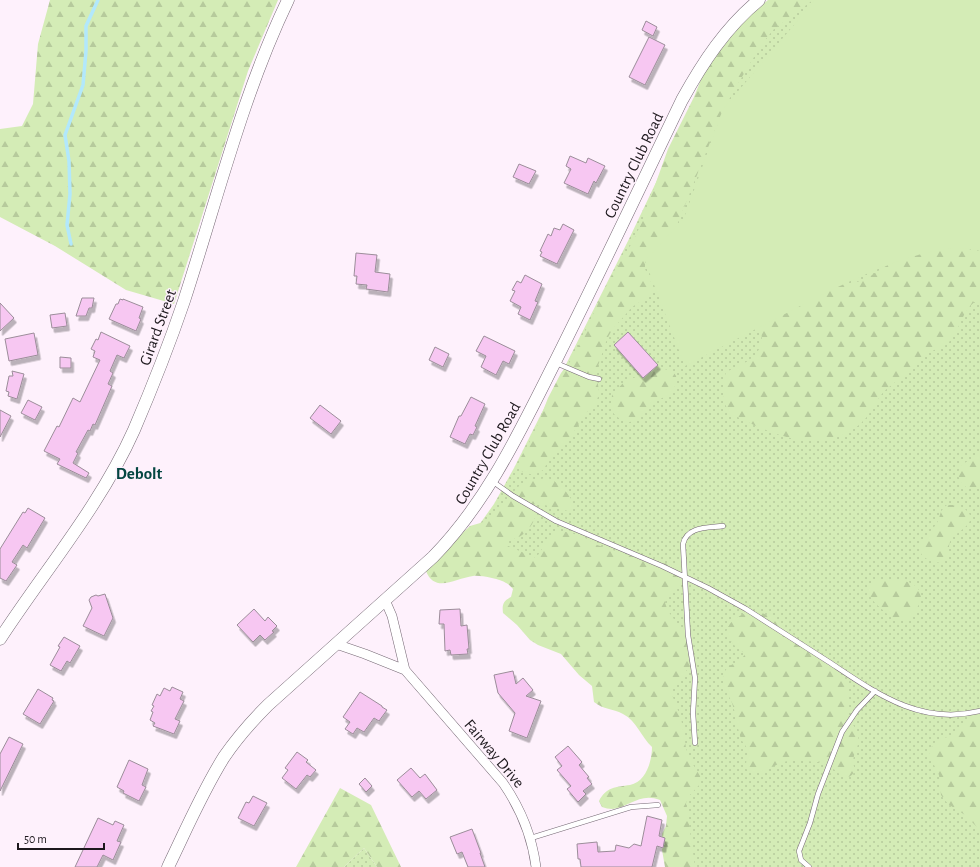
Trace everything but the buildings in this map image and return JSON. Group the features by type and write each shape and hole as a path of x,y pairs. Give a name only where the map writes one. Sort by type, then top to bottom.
{"street":[{"name":"Girard Street","path":"0,639 96,499 116,466 133,432 184,302 253,83 288,0"},
{"name":"Country Club Road","path":"168,867 204,791 225,756 247,727 268,705 433,557 450,540 465,521 492,481 555,362 693,80 720,39 759,0"},
{"name":"Fairway Drive","path":"385,600 392,616 405,670"},
{"name":"Fairway Drive","path":"336,644 405,670 503,783 514,798 531,838 536,867"}],"lane":[{"path":"555,362 589,377 599,379"},
{"path":"492,481 513,496 556,521 685,577 746,609 875,691 900,705 926,713 937,714 964,714 980,711"},
{"path":"695,743 693,707 695,678 688,635 683,544 688,534 696,530 723,526"},
{"path":"809,867 801,860 799,852 810,823 818,794 842,732 857,710 875,691"},
{"path":"531,838 631,807 658,805"}],"green space":[{"path":"50,0 278,0 248,71 174,304 126,290 55,246 0,217 0,129 22,126 33,104 38,44"},
{"path":"768,0 813,0 773,30 762,44 723,110 675,230 668,239 647,255 645,269 652,284 652,291 646,298 632,307 612,330 607,339 596,372 599,391 594,406 586,413 568,441 553,454 543,470 534,475 522,472 519,463 521,457 534,434 548,398 561,373 568,365 576,351 611,276 632,243 641,224 668,149 694,97 702,77 720,48 750,15"},
{"path":"780,0 980,0 980,867 673,867 660,686 474,532 494,504 514,468 628,241 693,105"},
{"path":"815,0 980,0 980,251 959,248 934,251 878,269 823,294 685,366 645,261 684,218 723,109"},
{"path":"958,245 980,253 980,299 969,307 949,342 943,347 928,352 922,356 907,374 886,389 868,416 859,425 834,438 821,441 808,441 782,436 731,414 725,404 723,394 726,372 738,367 758,352 762,335 758,321 839,284 853,283 864,280 900,257"},
{"path":"659,369 666,369 675,374 677,382 672,391 664,397 652,401 642,416 636,421 629,422 620,419 614,414 611,407 612,395 625,381"},
{"path":"980,453 980,489 969,488 962,484 960,480 960,466"},
{"path":"547,478 555,482 566,491 573,503 572,508 568,511 537,503 533,505 532,510 536,514 531,525 520,536 505,543 508,546 536,558 552,534 562,531 582,536 597,545 644,560 658,563 680,564 688,570 687,579 667,595 665,603 668,611 690,641 693,656 689,667 673,689 672,695 681,718 689,758 700,776 701,783 689,796 686,803 695,867 665,867 662,850 662,834 666,826 667,816 660,800 647,798 618,808 611,809 602,807 599,801 608,790 630,785 640,780 647,770 651,758 652,747 628,717 594,702 592,686 579,675 561,654 538,645 530,640 517,625 503,613 504,604 506,600 511,597 513,589 508,584 503,582 480,576 466,577 446,583 435,582 430,578 426,571 442,552 470,526 487,521 520,485 528,481"},
{"path":"947,505 960,506 967,511 970,516 970,520 964,528 952,538 949,545 948,557 944,561 934,562 923,556 920,551 920,546 922,541 937,523 941,511"},
{"path":"877,579 896,580 911,583 920,591 920,602 914,612 905,621 895,621 875,603 869,595 869,587"},
{"path":"753,611 762,613 779,622 814,655 834,669 845,680 848,689 848,711 850,719 857,732 858,740 853,759 855,770 849,777 840,775 824,763 806,761 782,762 759,772 747,770 747,749 741,739 733,707 725,689 723,678 726,670 740,660 745,654 734,645 726,634 727,629 736,618"},
{"path":"976,714 980,714 980,830 965,815 948,804 941,795 939,775 929,755 930,749 936,741 949,737 958,731 965,720"},
{"path":"340,788 371,805 401,867 377,867 364,848 344,867 296,867"},
{"path":"364,848 377,867 344,867"}],"waterway":[{"path":"71,244 67,225 70,194 69,161 65,135 83,85 86,51 86,26 98,0"}],"district":[{"name":"Debolt","path":"139,473"}]}
